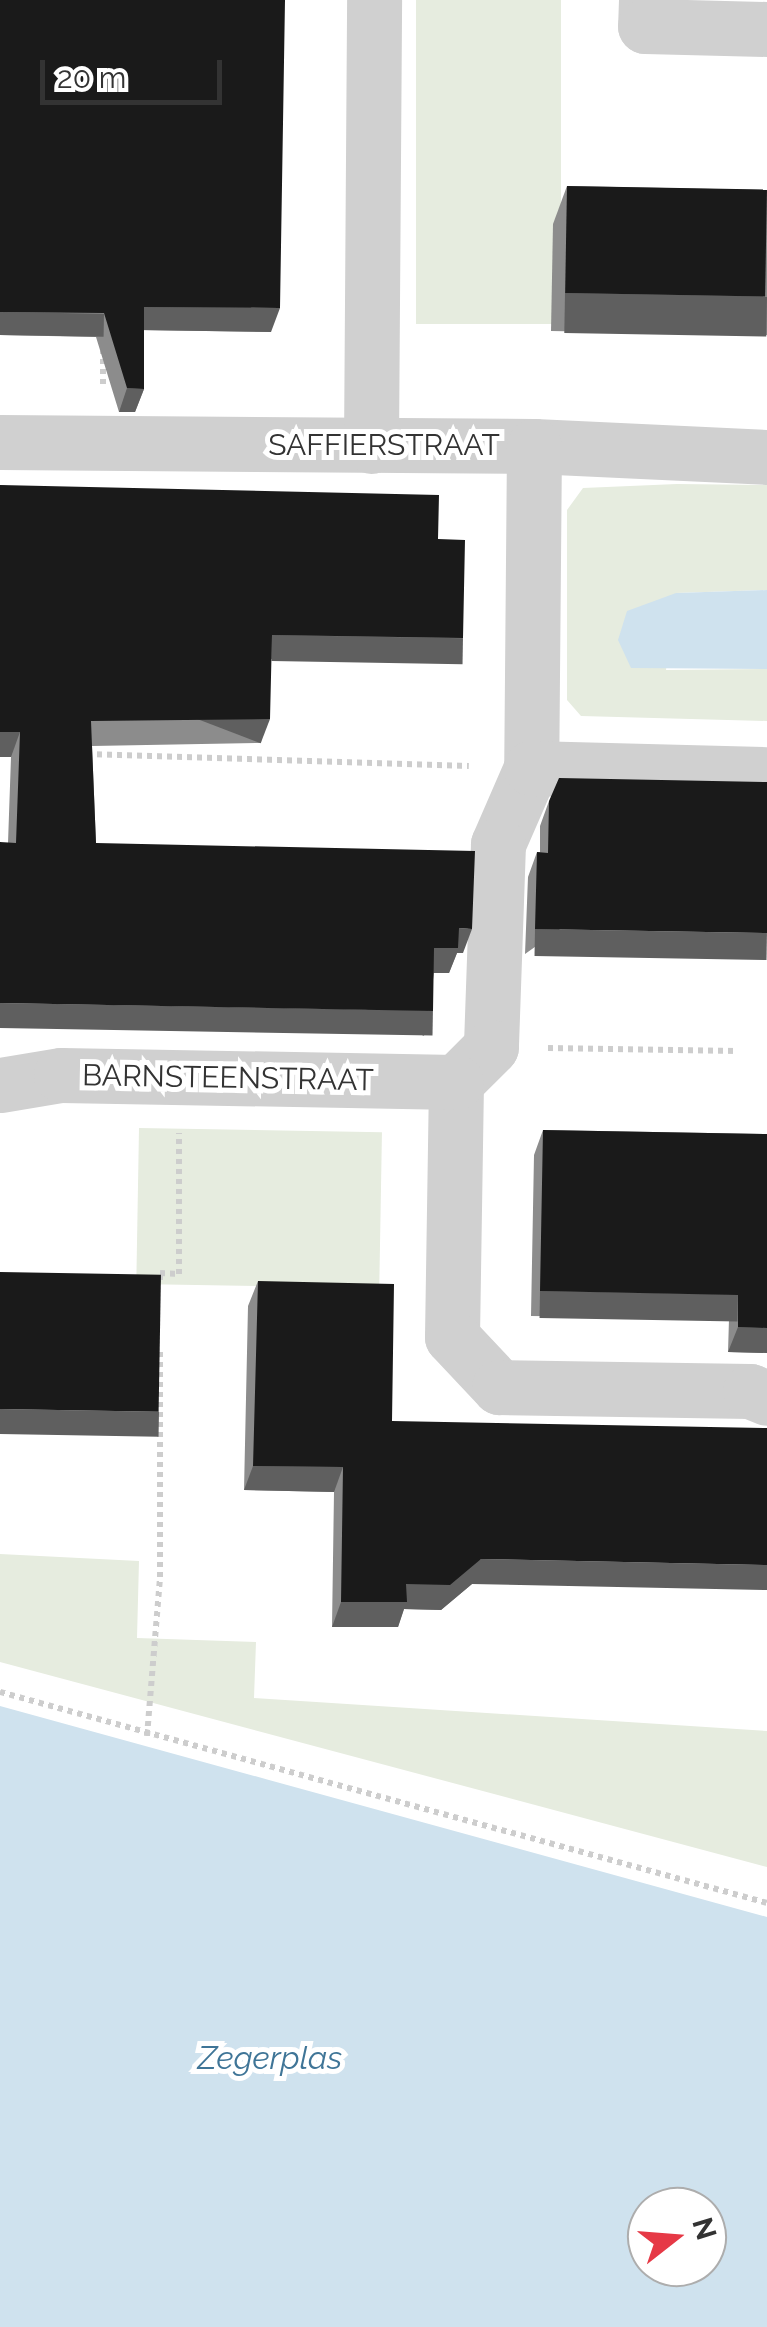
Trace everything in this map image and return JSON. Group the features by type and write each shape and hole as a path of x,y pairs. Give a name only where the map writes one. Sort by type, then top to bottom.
{"street":[{"path":"371,446 374,0"},
{"path":"646,0 645,26 767,28"},
{"name":"SAFFIERSTRAAT","path":"0,442 534,446 767,457"},
{"path":"534,446 531,768 498,844 474,1064 452,1336 499,1387 750,1391 767,1398"},
{"path":"531,768 767,774"},
{"name":"BARNSTEENSTRAAT","path":"0,1084 62,1075 180,1077 474,1064"}],"path":[{"path":"102,443 103,331"},
{"path":"65,754 531,768"},
{"path":"474,1064 737,1050"},
{"path":"160,1292 160,1273 180,1274 180,1077"},
{"path":"147,1736 160,1577 160,1330"},
{"path":"0,1692 147,1736 767,1903"}],"shaded area":[{"path":"416,0 561,0 561,324 416,324"},
{"path":"767,485 767,590 676,593 666,670 767,669 767,721 581,716 567,700 567,510 583,488"},
{"path":"139,1128 382,1132 379,1288 136,1284"},
{"path":"0,1554 139,1561 137,1638 256,1642 254,1698 767,1731 767,1867 0,1662"}],"water":[{"path":"767,590 767,669 631,668 618,640 627,611 676,593"},
{"name":"Zegerplas","path":"0,1706 767,1917 767,2327 0,2327"}],"building":[{"path":"0,0 285,0 280,308 144,307 144,389 127,388 104,313 0,312"},
{"path":"567,186 767,189 765,296 565,293"},
{"path":"0,485 439,495 438,539 465,540 463,638 272,635 270,719 91,721 96,843 475,851 472,929 459,928 458,948 434,948 433,1011 0,1003 0,842 16,843 20,732 0,732"},
{"path":"559,778 767,782 767,933 535,929 537,852 548,853 549,801"},
{"path":"543,1130 767,1134 767,1328 738,1327 738,1295 540,1291"},
{"path":"0,1272 161,1275 159,1412 0,1409"},
{"path":"258,1281 394,1284 392,1421 767,1428 767,1565 481,1559 450,1585 406,1584 407,1602 341,1602 343,1467 253,1466"}]}
